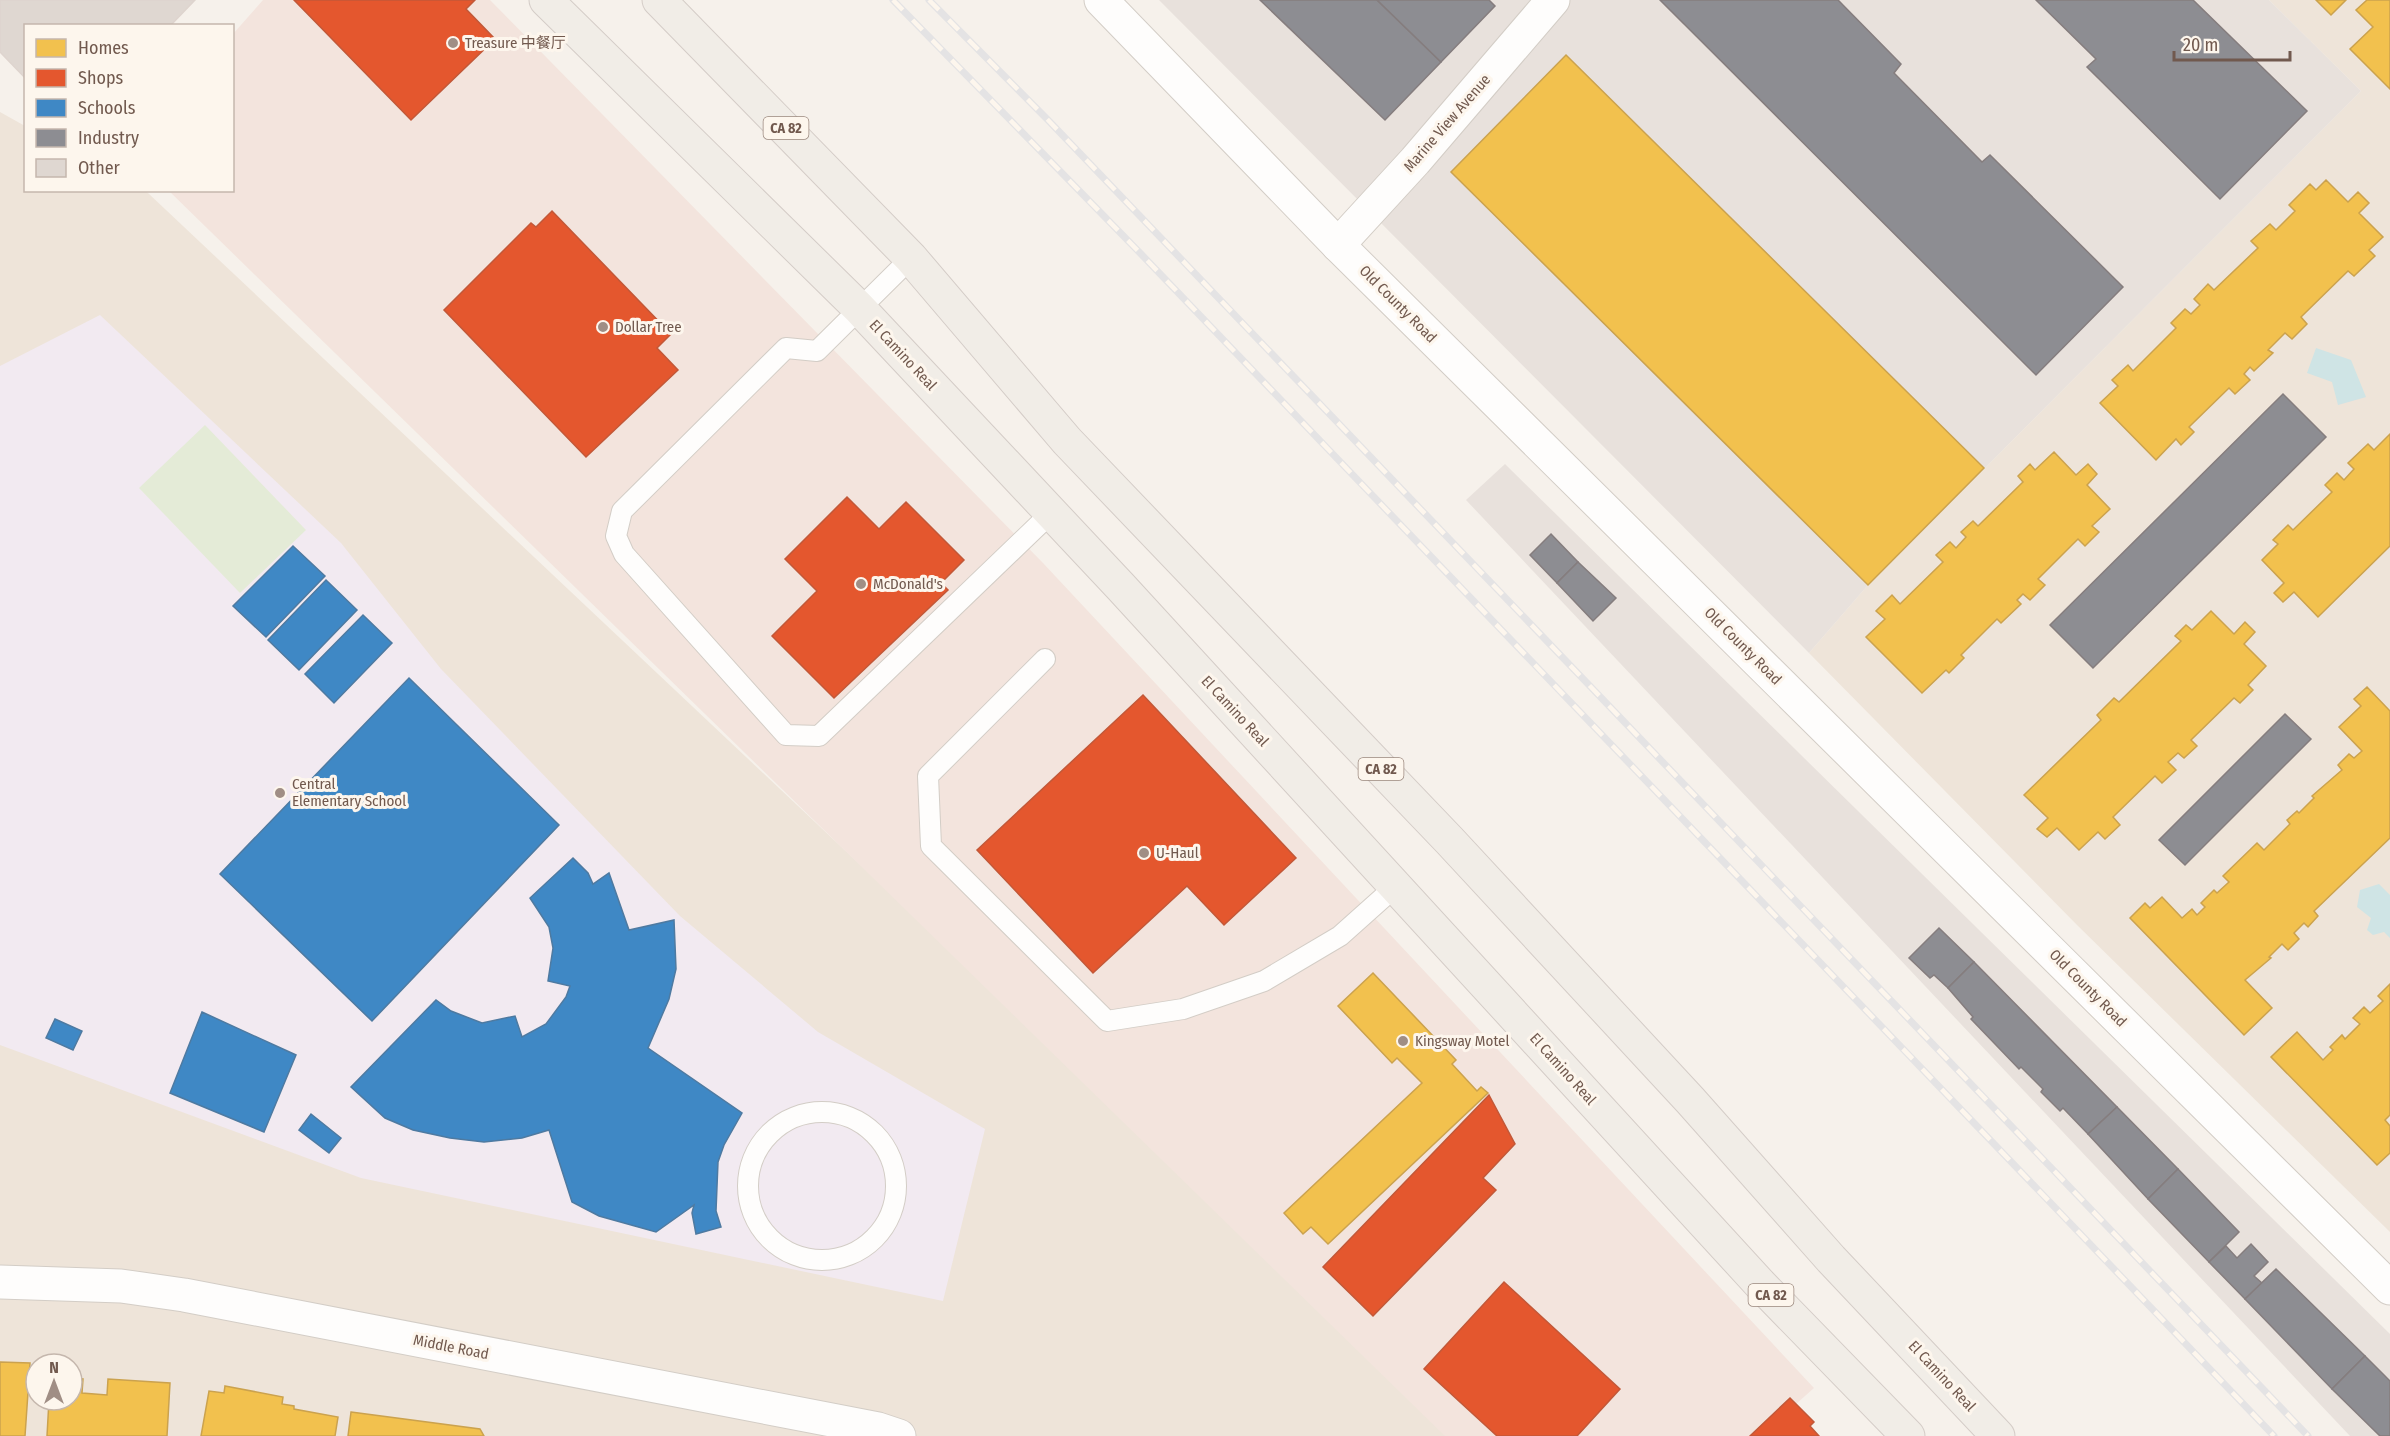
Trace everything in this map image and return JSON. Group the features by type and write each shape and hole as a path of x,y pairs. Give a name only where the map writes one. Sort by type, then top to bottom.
{"main road":[{"name":"El Camino Real","path":"546,0 859,308 1396,886 1760,1284 1908,1436"},
{"name":"El Camino Real","path":"658,0 911,258 1067,441 1449,840 1690,1100 1832,1259 1998,1436"}],"street":[{"name":"Old County Road","path":"1101,0 1338,244 2390,1288"},
{"name":"Marine View Avenue","path":"1338,244 1414,161 1553,0"},
{"name":"Middle Road","path":"0,1282 121,1286 183,1295 878,1429 899,1436"}],"lane":[{"path":"911,258 816,351 786,348 622,511 616,536 624,554 786,735 819,736 1051,513"},
{"path":"1045,659 928,776 931,846 1107,1021 1183,1009 1264,981 1340,936 1396,886"},
{"path":"829,1112 853,1118 872,1131 882,1144 896,1172 896,1196 888,1220 873,1240 852,1254 828,1260 802,1257 780,1246 762,1229 751,1207 748,1182 753,1158 765,1138 794,1118 805,1114 829,1112"}],"shaded area":[{"path":"263,0 490,0 1043,563 1814,1388 1760,1436 1445,1436 170,192 234,192 234,33"},
{"path":"1159,0 2269,0 2361,91 1868,585 1809,653"},
{"path":"2269,0 2390,0 2390,1232 2077,925 1809,653 1868,585 2361,91"},
{"path":"0,112 24,125 24,192 148,193 1466,1436 0,1436"},
{"name":"Central Elementary School","path":"100,315 341,543 441,669 680,916 818,1032 985,1129 943,1301 361,1178 0,1045 0,366"},
{"path":"2316,348 2351,360 2366,397 2338,405 2332,382 2307,373"},
{"path":"1505,464 2390,1334 2390,1436 2350,1436 1466,500"},
{"path":"2379,884 2390,895 2390,938 2384,932 2373,935 2367,930 2371,918 2357,907 2360,890"}],"green space":[{"path":"205,425 306,530 240,593 139,488"}],"building: Homes":[{"path":"2316,0 2346,0 2331,15"},
{"path":"2367,0 2390,0 2390,89 2350,49 2373,27 2356,10"},
{"path":"1566,55 1984,468 1868,585 1451,172"},
{"path":"2326,180 2348,202 2358,192 2369,203 2359,213 2383,237 2369,250 2375,256 2354,276 2348,271 2301,317 2307,324 2292,339 2285,333 2268,350 2273,353 2254,371 2250,367 2244,374 2250,380 2235,394 2229,388 2189,427 2194,432 2181,445 2176,439 2156,460 2100,403 2118,386 2112,380 2128,365 2133,371 2176,328 2171,323 2185,309 2191,314 2200,305 2194,299 2208,284 2214,290 2258,248 2251,241 2270,224 2276,230 2295,211 2289,205 2310,184 2316,190"},
{"path":"2390,434 2390,546 2318,617 2294,592 2283,602 2274,593 2284,583 2262,560 2278,544 2273,540 2288,525 2293,530 2332,492 2325,485 2337,473 2344,480 2354,469 2348,463 2368,444 2374,450"},
{"path":"2054,452 2076,475 2088,464 2097,474 2087,485 2110,509 2092,526 2099,532 2085,546 2078,539 2038,579 2045,585 2030,600 2023,594 2017,600 2021,604 2001,623 1997,619 1961,655 1964,658 1949,673 1946,670 1922,693 1866,637 1885,619 1876,611 1892,595 1900,604 1943,562 1936,555 1950,542 1956,548 1966,537 1961,532 1973,521 1978,526 2023,482 2018,476 2030,464 2035,470"},
{"path":"2211,611 2234,634 2245,622 2255,632 2244,644 2266,666 2248,685 2253,690 2240,703 2234,698 2191,740 2197,746 2184,758 2178,753 2168,762 2176,770 2162,783 2155,776 2113,817 2120,825 2105,839 2098,832 2079,850 2057,828 2047,837 2037,829 2048,818 2024,795 2101,720 2097,715 2114,698 2119,702 2181,641 2175,636 2186,625 2192,630"},
{"path":"2367,687 2390,711 2390,838 2314,911 2318,916 2308,927 2304,923 2294,933 2299,939 2288,950 2282,944 2269,957 2271,958 2245,980 2272,1008 2244,1035 2130,918 2145,903 2150,908 2162,897 2182,918 2192,909 2197,915 2205,907 2201,903 2214,890 2217,893 2229,882 2223,876 2257,843 2264,850 2290,824 2287,820 2297,811 2299,813 2314,798 2312,796 2342,770 2338,765 2349,754 2354,758 2362,751 2339,727 2361,706 2354,699"},
{"path":"1373,973 1456,1060 1452,1064 1477,1091 1481,1087 1488,1093 1328,1244 1311,1227 1303,1234 1284,1213 1422,1083 1397,1058 1392,1063 1338,1006"},
{"path":"2390,984 2390,1115 2385,1120 2390,1126 2390,1153 2377,1165 2271,1057 2297,1032 2323,1060 2333,1050 2330,1047 2342,1035 2345,1039 2360,1024 2353,1018 2364,1007 2370,1013 2383,1001 2378,996"},
{"path":"0,1362 24,1363 24,1412 27,1412 25,1436 0,1436"},
{"path":"108,1379 170,1383 167,1436 47,1436 48,1412 84,1412 84,1393 107,1395"},
{"path":"225,1386 283,1397 282,1404 294,1406 294,1409 338,1417 335,1436 201,1436 209,1391 224,1393"},
{"path":"351,1412 480,1429 484,1436 348,1436"}],"building: Shops":[{"path":"294,0 475,0 466,9 495,39 411,120"},
{"path":"552,211 671,334 657,348 678,370 586,457 444,310 531,223 536,227"},
{"path":"847,497 879,529 906,502 964,560 941,583 948,590 834,698 772,636 817,591 785,559"},
{"path":"1143,695 1296,858 1224,925 1187,886 1093,973 977,850"},
{"path":"1489,1095 1515,1144 1483,1178 1496,1190 1373,1316 1323,1267"},
{"path":"1504,1282 1620,1389 1577,1436 1497,1436 1424,1369"},
{"path":"1790,1398 1814,1422 1810,1426 1819,1436 1750,1436"}],"building: Schools":[{"path":"293,546 325,576 266,637 233,606"},
{"path":"326,580 357,610 299,670 268,640"},
{"path":"363,615 392,643 334,703 305,674"},
{"path":"409,678 559,825 372,1021 220,874"},
{"path":"573,858 588,873 593,884 609,873 629,930 674,920 676,969 669,999 648,1048 742,1113 724,1145 718,1162 716,1211 721,1227 696,1234 692,1213 694,1205 656,1232 599,1216 572,1202 549,1130 522,1138 484,1142 413,1130 385,1118 351,1087 436,1000 451,1011 482,1023 515,1016 522,1037 546,1024 566,997 570,986 548,981 553,948 549,927 530,898"},
{"path":"202,1012 296,1055 264,1132 170,1093"},
{"path":"55,1019 82,1031 73,1050 46,1038"},
{"path":"311,1114 341,1138 329,1153 299,1130"}],"building: Industry":[{"path":"1260,0 1377,0 1441,62 1385,120"},
{"path":"1377,0 1489,0 1495,6 1441,62"},
{"path":"1660,0 1838,0 1901,64 1894,73 1982,162 1990,155 2123,287 2036,375"},
{"path":"2036,0 2193,0 2307,111 2220,199 2087,67 2096,59"},
{"path":"2283,394 2326,437 2093,668 2050,625"},
{"path":"1551,534 1578,562 1557,583 1530,555"},
{"path":"1578,562 1616,598 1593,621 1557,583"},
{"path":"2285,714 2311,739 2185,865 2159,840"},
{"path":"1939,928 1974,962 1948,988 1934,975 1930,978 1909,958"},
{"path":"1974,962 2117,1107 2088,1134 2063,1108 2060,1111 2041,1092 2043,1089 2021,1067 2019,1069 1971,1019 1973,1017 1948,988"},
{"path":"2117,1107 2178,1169 2148,1199 2088,1134"},
{"path":"2178,1169 2239,1232 2209,1262 2148,1199"},
{"path":"2251,1244 2268,1262 2254,1276 2262,1283 2245,1299 2209,1262 2226,1246 2237,1258"},
{"path":"2276,1269 2365,1356 2332,1389 2245,1299"},
{"path":"2365,1356 2390,1381 2390,1436 2380,1436 2332,1389"}],"building: Other":[{"path":"0,0 195,0 172,24 24,24 24,77 0,52"}],"railway":[{"path":"893,0 1142,255 2274,1436"},
{"path":"929,0 1048,120 2308,1436"}],"place":[{"name":"Treasure 中餐厅","path":"453,43"},
{"name":"Dollar Tree","path":"603,327"},
{"name":"McDonald's","path":"861,584"},
{"name":"Central Elementary School","path":"280,793"},
{"name":"U-Haul","path":"1144,853"},
{"name":"Kingsway Motel","path":"1403,1041"}]}
